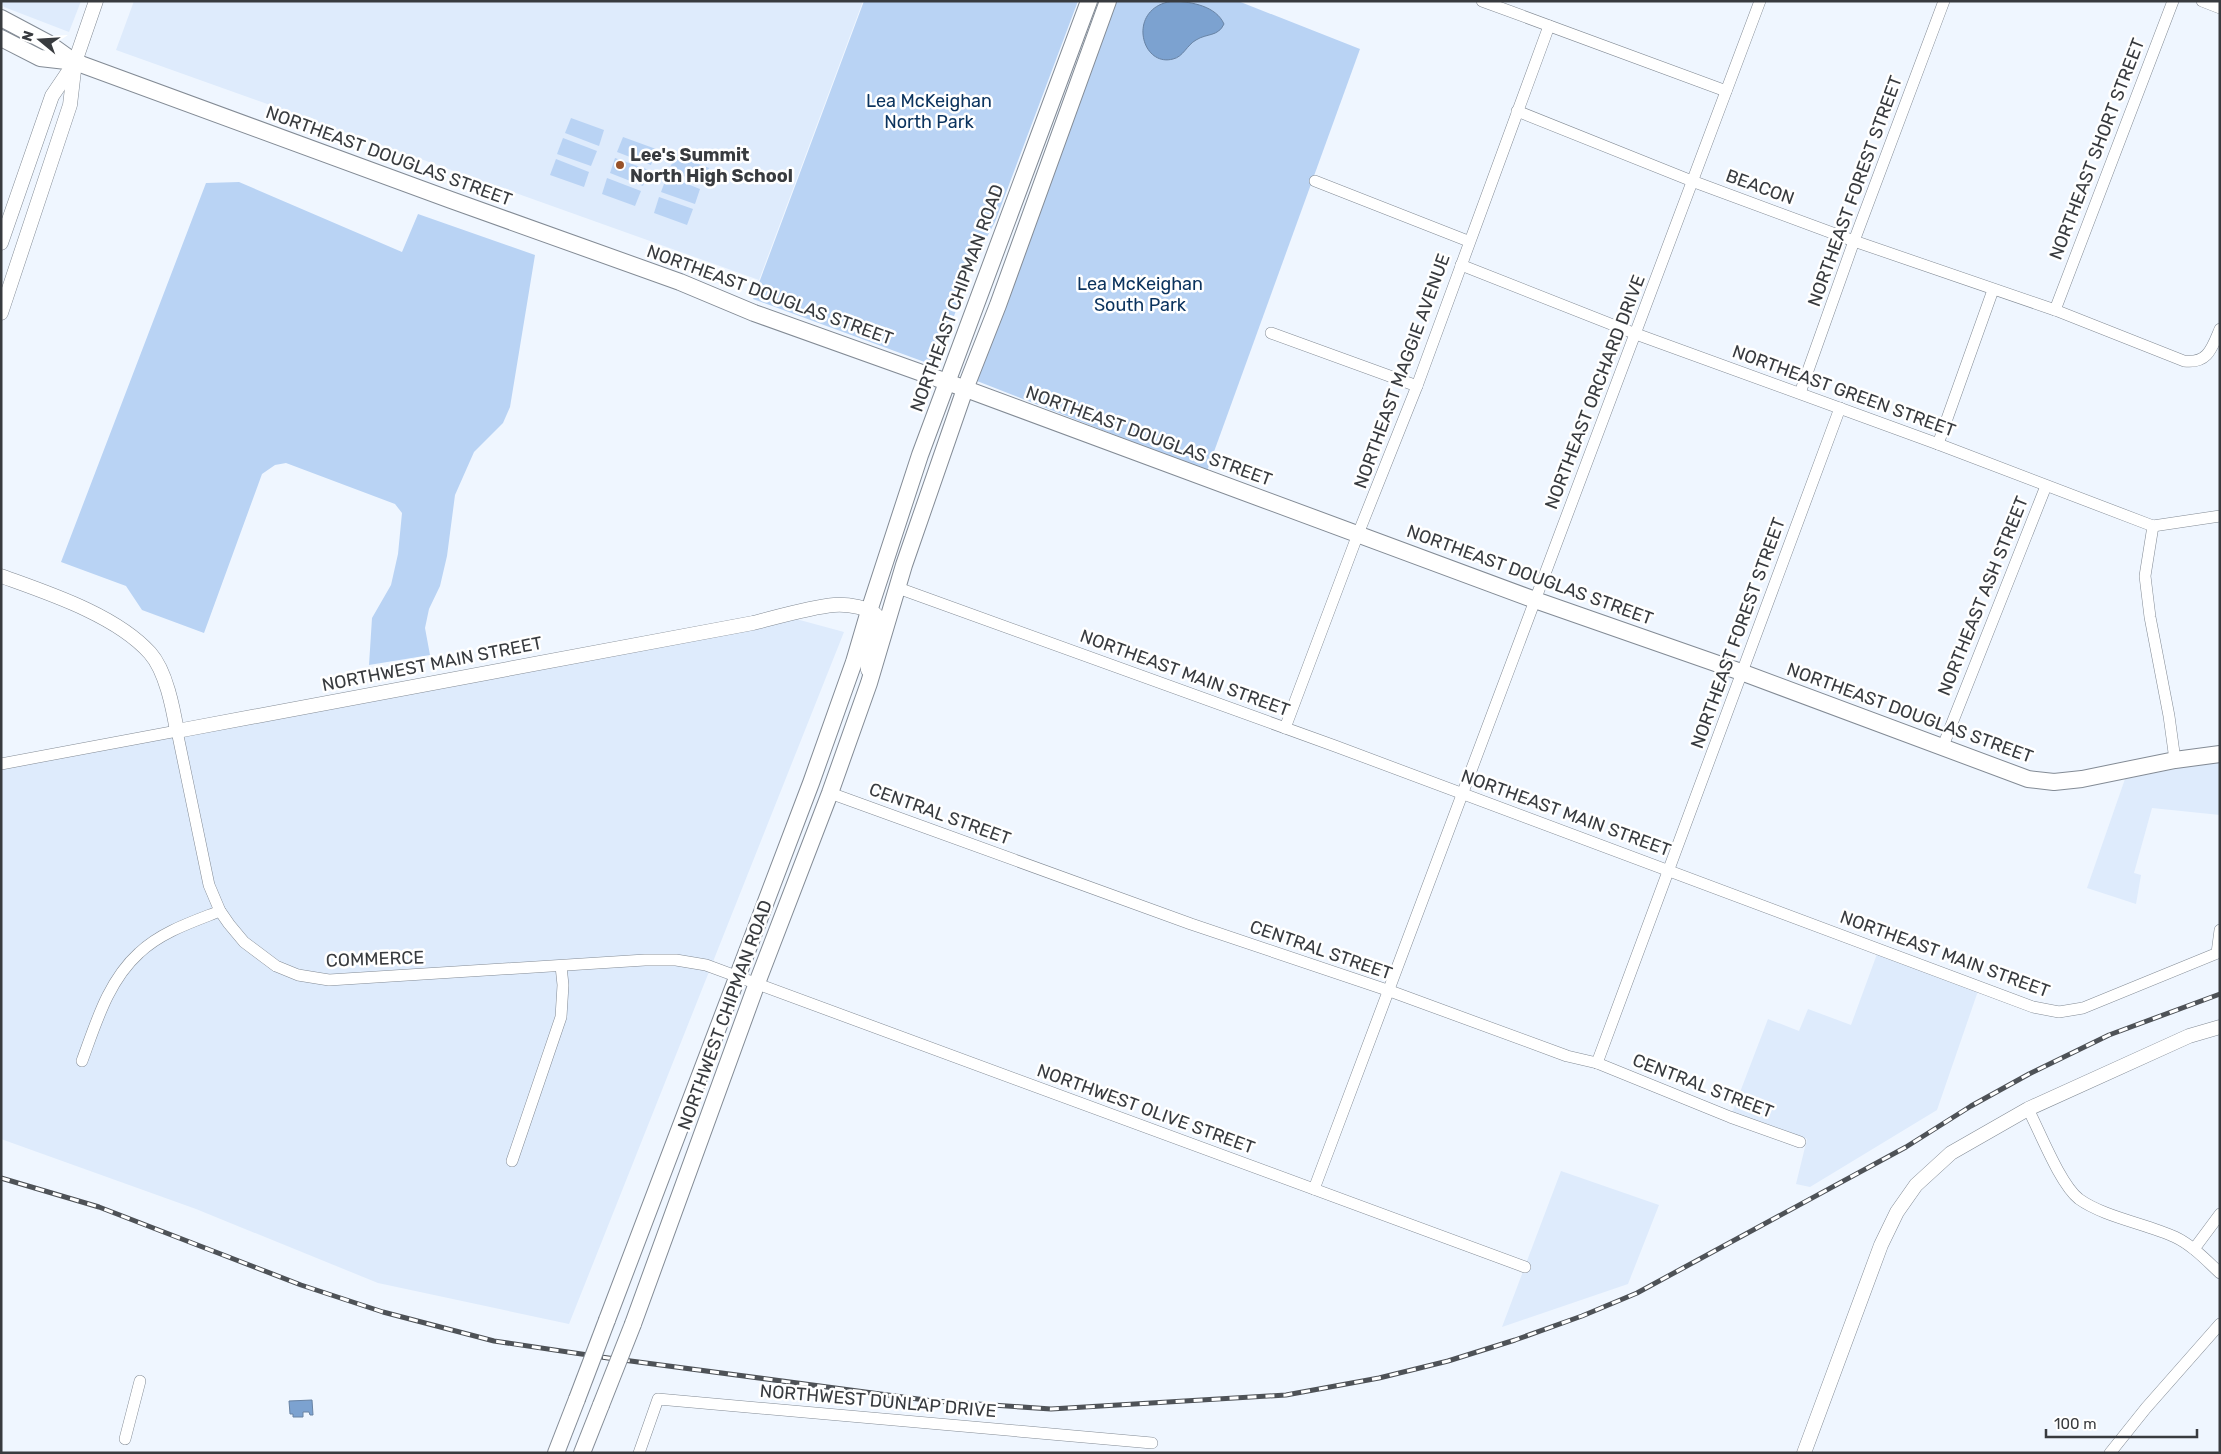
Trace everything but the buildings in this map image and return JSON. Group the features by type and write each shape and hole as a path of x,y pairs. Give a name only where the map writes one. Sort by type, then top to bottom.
{"main road":[{"name":"NORTHEAST CHIPMAN ROAD","path":"869,611 947,382 1089,1"},
{"path":"898,588 904,565 964,390 998,304 1108,1"},
{"name":"NORTHEAST DOUGLAS STREET","path":"1,18 48,43 75,62"},
{"name":"NORTHEAST DOUGLAS STREET","path":"1,38 40,58 75,62 680,282 754,313 947,382 964,390 1535,600 1741,672 2028,779 2054,782 2082,779 2175,760 2220,754"},
{"name":"NORTHWEST CHIPMAN ROAD","path":"582,1453 633,1324 757,983 830,793 869,683 898,588"},
{"name":"NORTHWEST CHIPMAN ROAD","path":"556,1453 738,976 851,672 869,611"}],"street":[{"path":"1,314 70,105 75,62 96,1"},
{"path":"1482,1 1726,91"},
{"name":"NORTHEAST ORCHARD DRIVE","path":"1314,1189 1390,991 1760,1"},
{"name":"NORTHEAST FOREST STREET","path":"1800,393 1854,241 1944,1"},
{"name":"NORTHEAST SHORT STREET","path":"2055,310 2173,1"},
{"path":"2202,1 2220,8"},
{"name":"NORTHEAST MAGGIE AVENUE","path":"1285,728 1358,534 1417,386 1468,241 1549,26"},
{"path":"1,243 52,96 75,62"},
{"name":"BEACON","path":"1517,111 1854,241 2055,310 2184,361 2192,362 2202,359 2210,350 2220,329"},
{"path":"1314,181 1468,241"},
{"path":"18,192 27,199 30,226"},
{"name":"NORTHEAST GREEN STREET","path":"1461,265 1636,334 1938,444 2153,526 2220,516"},
{"path":"1938,444 1993,290"},
{"path":"1271,334 1417,386"},
{"name":"NORTHEAST FOREST STREET","path":"1597,1063 1840,408"},
{"name":"NORTHEAST ASH STREET","path":"1943,746 2046,486"},
{"path":"2153,526 2145,576 2150,617 2169,716 2175,760"},
{"path":"1,576 52,595 121,628 143,647 150,654 169,690 177,731"},
{"name":"NORTHEAST MAIN STREET","path":"898,588 1285,728 2032,1007 2071,1011 2083,1008 2218,953"},
{"name":"NORTHWEST MAIN STREET","path":"1,764 753,622 834,605 869,611"},
{"path":"869,611 878,617 867,662 869,683"},
{"name":"COMMERCE","path":"177,731 209,885 228,924 244,942 276,966 298,975 330,980 645,960 676,960 706,965 738,976"},
{"name":"CENTRAL STREET","path":"830,793 1191,924 1390,991 1567,1056 1597,1063 1730,1117 1800,1142"},
{"path":"82,1061 105,1001 120,975 138,953 161,937 220,911"},
{"path":"2218,953 2220,930"},
{"path":"512,1161 561,1016 563,985 561,966"},
{"name":"NORTHWEST OLIVE STREET","path":"738,976 1524,1268"},
{"path":"1804,1453 1880,1245 1897,1212 1916,1185 1951,1153 2028,1109 2189,1036 2220,1027"},
{"path":"2028,1109 2066,1184 2079,1198 2121,1218 2177,1238 2220,1273"},
{"path":"2194,1250 2220,1214"},
{"path":"2110,1453 2151,1401 2220,1324"},
{"path":"125,1439 140,1380"},
{"name":"NORTHWEST DUNLAP DRIVE","path":"640,1453 658,1399 1152,1443"}],"shaded area":[{"path":"1,1 81,1 69,32 4,7"},
{"name":"Lee's Summit North High School","path":"134,1 863,1 759,280 116,50"},
{"path":"1174,1 1203,6 1215,13 1224,24 1219,31 1193,42 1176,58 1162,59 1152,54 1146,46 1143,35 1144,24 1149,13 1159,5"},
{"path":"785,616 844,632 569,1324 378,1283 196,1209 1,1139 1,762"},
{"path":"2220,760 2220,815 2152,808 2134,873 2141,875 2136,904 2087,888 2125,779"},
{"path":"1877,954 1978,991 1937,1110 1810,1187 1796,1184 1807,1139 1732,1113 1768,1019 1799,1031 1808,1009 1851,1025"},
{"path":"1561,1171 1659,1205 1628,1284 1502,1327"},
{"path":"312,1400 313,1415 310,1415 309,1412 303,1412 303,1417 293,1417 293,1414 290,1414 289,1401"}],"green space":[{"name":"Lea McKeighan North Park","path":"864,1 1078,1 995,222 973,263 939,358 930,364 753,299"},
{"name":"Lea McKeighan South Park","path":"1116,1 1238,1 1360,49 1207,471 977,381"},
{"path":"571,118 604,130 599,146 565,133"},
{"path":"623,137 656,149 651,165 617,152"},
{"path":"563,138 597,151 591,166 557,154"},
{"path":"675,155 709,168 703,183 669,171"},
{"path":"615,158 649,170 643,186 610,173"},
{"path":"556,159 589,172 584,187 550,175"},
{"path":"667,176 700,189 695,204 661,192"},
{"path":"607,178 641,191 635,206 602,194"},
{"path":"239,182 402,252 418,214 535,255 510,407 503,423 474,452 455,495 447,556 440,586 429,609 425,628 430,655 369,665 372,618 391,585 398,554 402,513 395,504 286,463 275,465 262,474 204,633 142,610 126,586 61,562 206,183"},
{"path":"659,197 693,209 687,225 654,213"}],"railway":[{"path":"1,1178 99,1207 301,1285 383,1312 494,1341 933,1401 1051,1409 1286,1395 1379,1378 1448,1361 1582,1316 1637,1293 1906,1147 1971,1106 2029,1074 2109,1035 2220,994"}],"place":[{"name":"Lee's Summit North High School","path":"620,165"}]}
